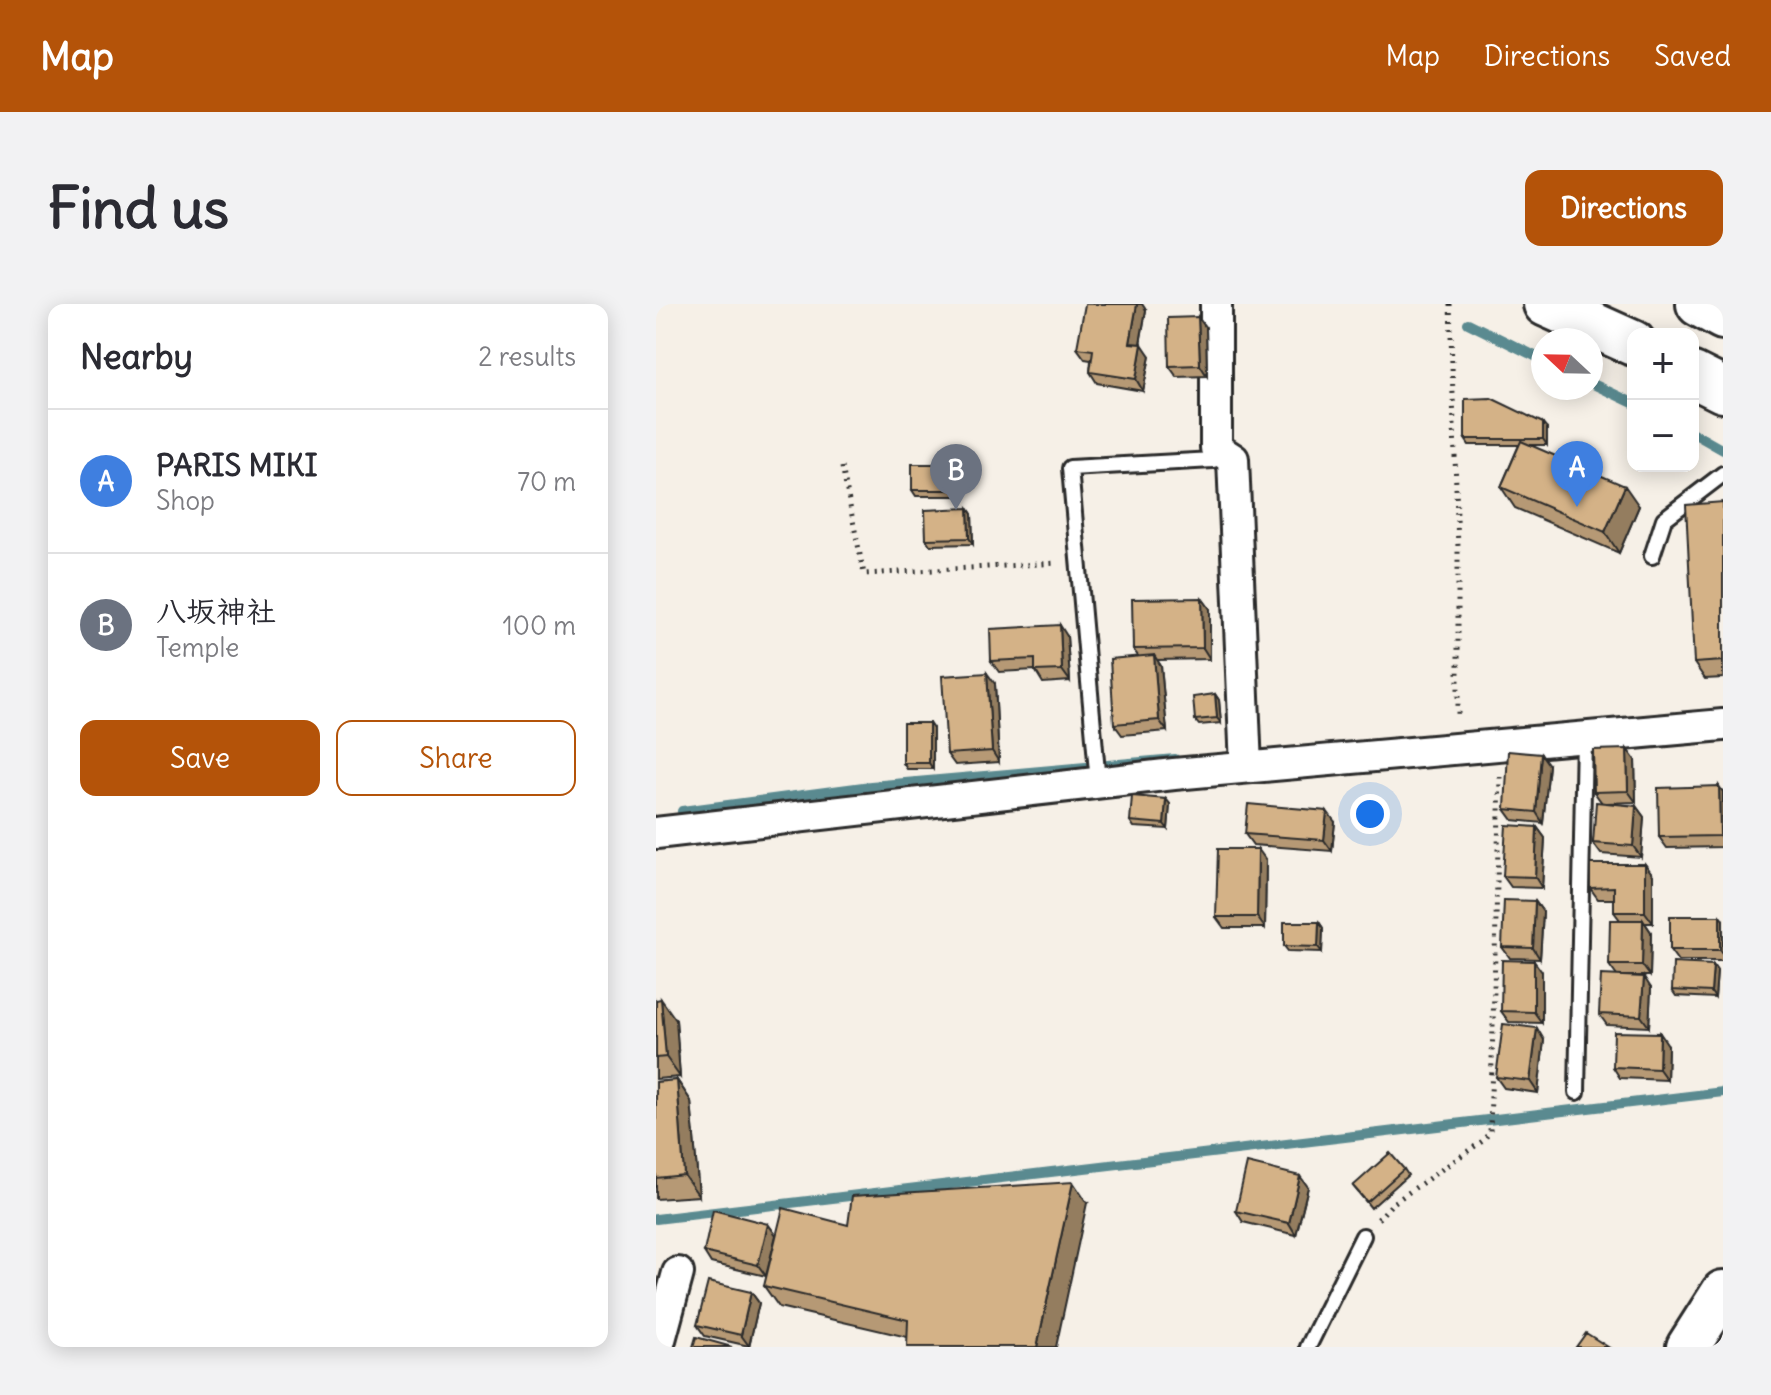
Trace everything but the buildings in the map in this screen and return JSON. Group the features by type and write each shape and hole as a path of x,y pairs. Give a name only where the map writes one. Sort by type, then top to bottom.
{"highway":[{"path":"1546,304 1627,340"},
{"path":"1699,304 1723,317"},
{"path":"1699,378 1723,390"}],"street":[{"path":"1216,304 1216,448 1233,459 1246,767"},
{"path":"657,826 1246,767 1723,725"},
{"path":"658,1347 678,1273"},
{"path":"1688,1347 1723,1292"}],"lane":[{"path":"1098,783 1070,468 1213,460 1216,448"},
{"path":"1652,556 1664,519 1723,474"},
{"path":"1577,1092 1584,736"},
{"path":"1308,1347 1363,1236"}],"path":[{"path":"1450,304 1458,548 1458,748"},
{"path":"842,467 864,574 1078,562"},
{"path":"1363,1236 1392,1204 1484,1140 1490,1131 1501,744"}],"waterway":[{"path":"1468,323 1531,354"},
{"path":"1603,389 1627,400"},
{"path":"1699,436 1723,450"},
{"path":"682,811 871,786 1175,759"},
{"path":"656,1219 1723,1092"}],"place":[{"name":"PARIS MIKI","path":"1577,507"},
{"name":"八坂神社","path":"956,510"}]}
